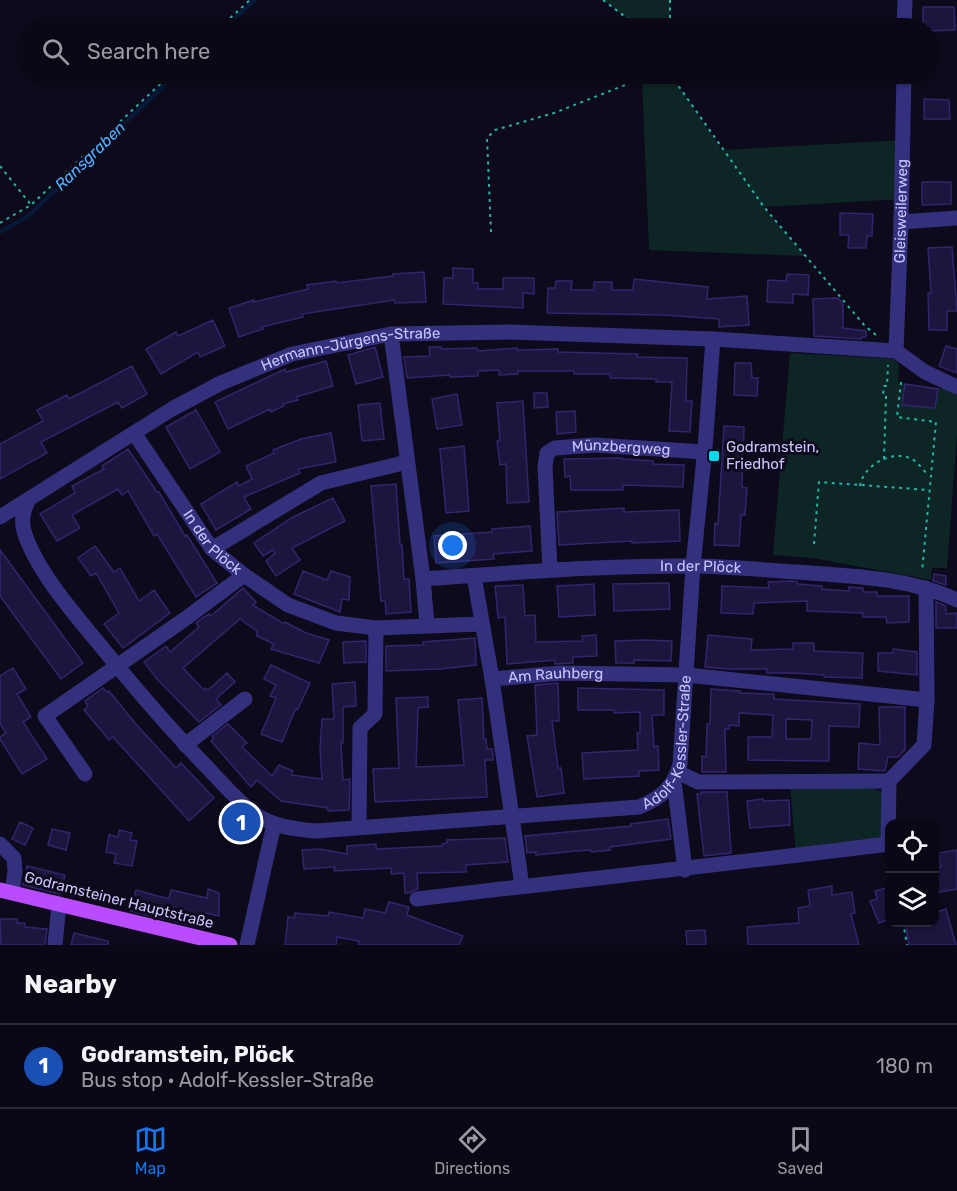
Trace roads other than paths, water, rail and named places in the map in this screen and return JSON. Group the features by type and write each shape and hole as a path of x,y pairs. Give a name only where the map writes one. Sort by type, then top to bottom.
{"main road":[{"name":"Godramsteiner Hauptstraße","path":"6,891 230,945"}],"street":[{"path":"904,18 905,0"},
{"name":"Gleisweilerweg","path":"893,355 901,222 904,84"},
{"path":"901,222 957,218"},
{"name":"Hermann-Jürgens-Straße","path":"0,517 172,409 221,383 292,354 391,334 510,332 713,339 893,355"},
{"path":"391,334 427,625"},
{"name":"Adolf-Kessler-Straße","path":"28,501 22,516 24,531 31,549 56,588 150,707 185,745 252,811 274,824 316,831 639,807 661,796 676,777 680,764 693,566 705,452 713,339"},
{"path":"893,355 957,387"},
{"name":"In der Plöck","path":"134,433 212,549 244,575 288,605 336,623 376,628 481,624"},
{"name":"Münzbergweg","path":"550,569 545,467 547,453 555,448 594,445 705,452"},
{"path":"212,549 321,483 407,462"},
{"name":"In der Plöck","path":"423,579 550,569 693,566 854,576 905,583 957,600"},
{"path":"85,774 45,716 244,575"},
{"path":"474,576 492,679"},
{"path":"417,899 685,870 888,844 889,781 924,745 927,700 926,588"},
{"path":"359,827 360,728 375,714 376,628"},
{"name":"Am Rauhberg","path":"522,886 492,679 561,673 687,675 927,700"},
{"path":"185,745 244,699"},
{"path":"685,870 676,777 698,782 889,781"},
{"path":"247,945 274,824"},
{"path":"0,844 12,854 16,863 6,891"},
{"path":"56,945 59,904"}],"waterway":[{"name":"Ransgraben","path":"235,18 255,0"},
{"name":"Ransgraben","path":"0,232 27,217 166,84"}],"place":[{"name":"Godramstein, Friedhof","path":"714,456"},
{"name":"Godramstein, Plöck","path":"241,822"}]}
